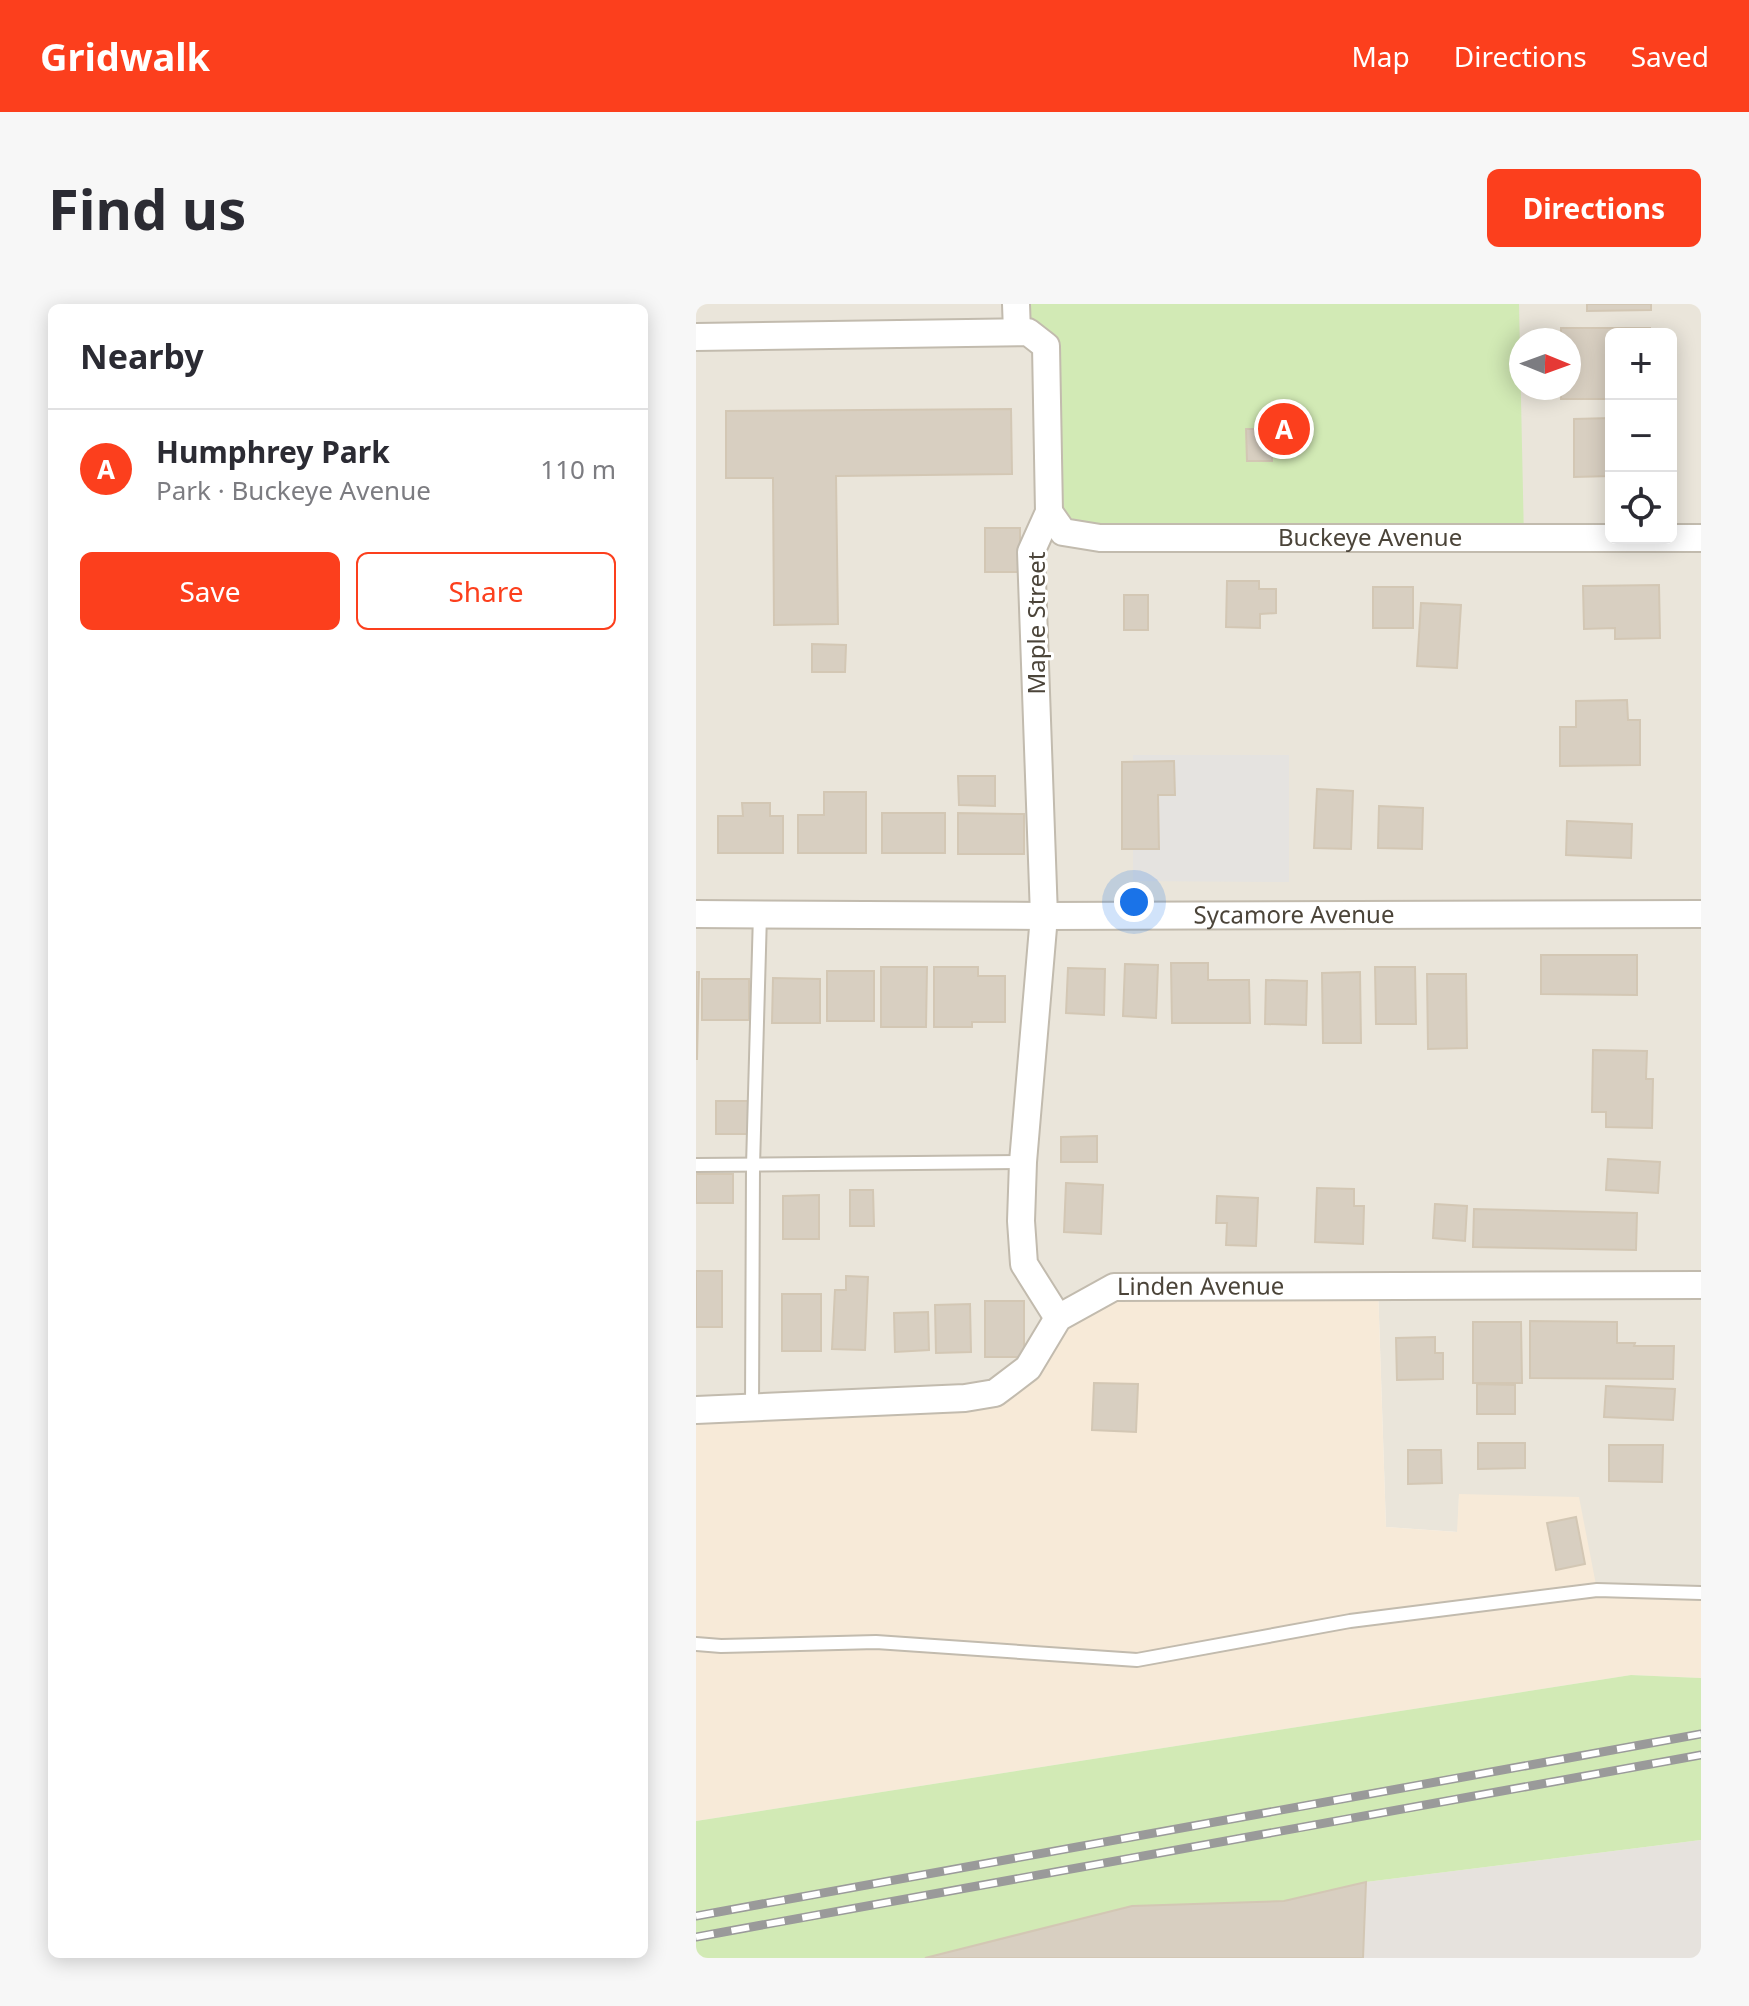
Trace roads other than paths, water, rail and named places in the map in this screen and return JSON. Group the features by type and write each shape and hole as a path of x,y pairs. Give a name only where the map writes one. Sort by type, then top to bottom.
{"street":[{"path":"696,337 1017,332 1016,304"},
{"name":"Maple Street","path":"1017,332 1028,332 1046,346 1049,512 1031,552 1044,916 1023,1162 1021,1221 1024,1264 1058,1318"},
{"name":"Buckeye Avenue","path":"1049,512 1063,532 1100,538 1701,538"},
{"name":"Sycamore Avenue","path":"696,914 1701,914"},
{"name":"Linden Avenue","path":"1058,1318 1114,1287 1701,1285"},
{"path":"696,1410 965,1398 995,1393 1028,1368 1058,1318"}],"lane":[{"path":"752,1409 753,1166 760,914"},
{"path":"696,1165 1023,1162"},
{"path":"696,1644 876,1642 1137,1660 1350,1621 1597,1590 1701,1593"}],"railway":[{"path":"696,1916 1701,1734"},
{"path":"696,1937 1701,1755"}],"place":[{"name":"Humphrey Park","path":"1284,429"}]}
